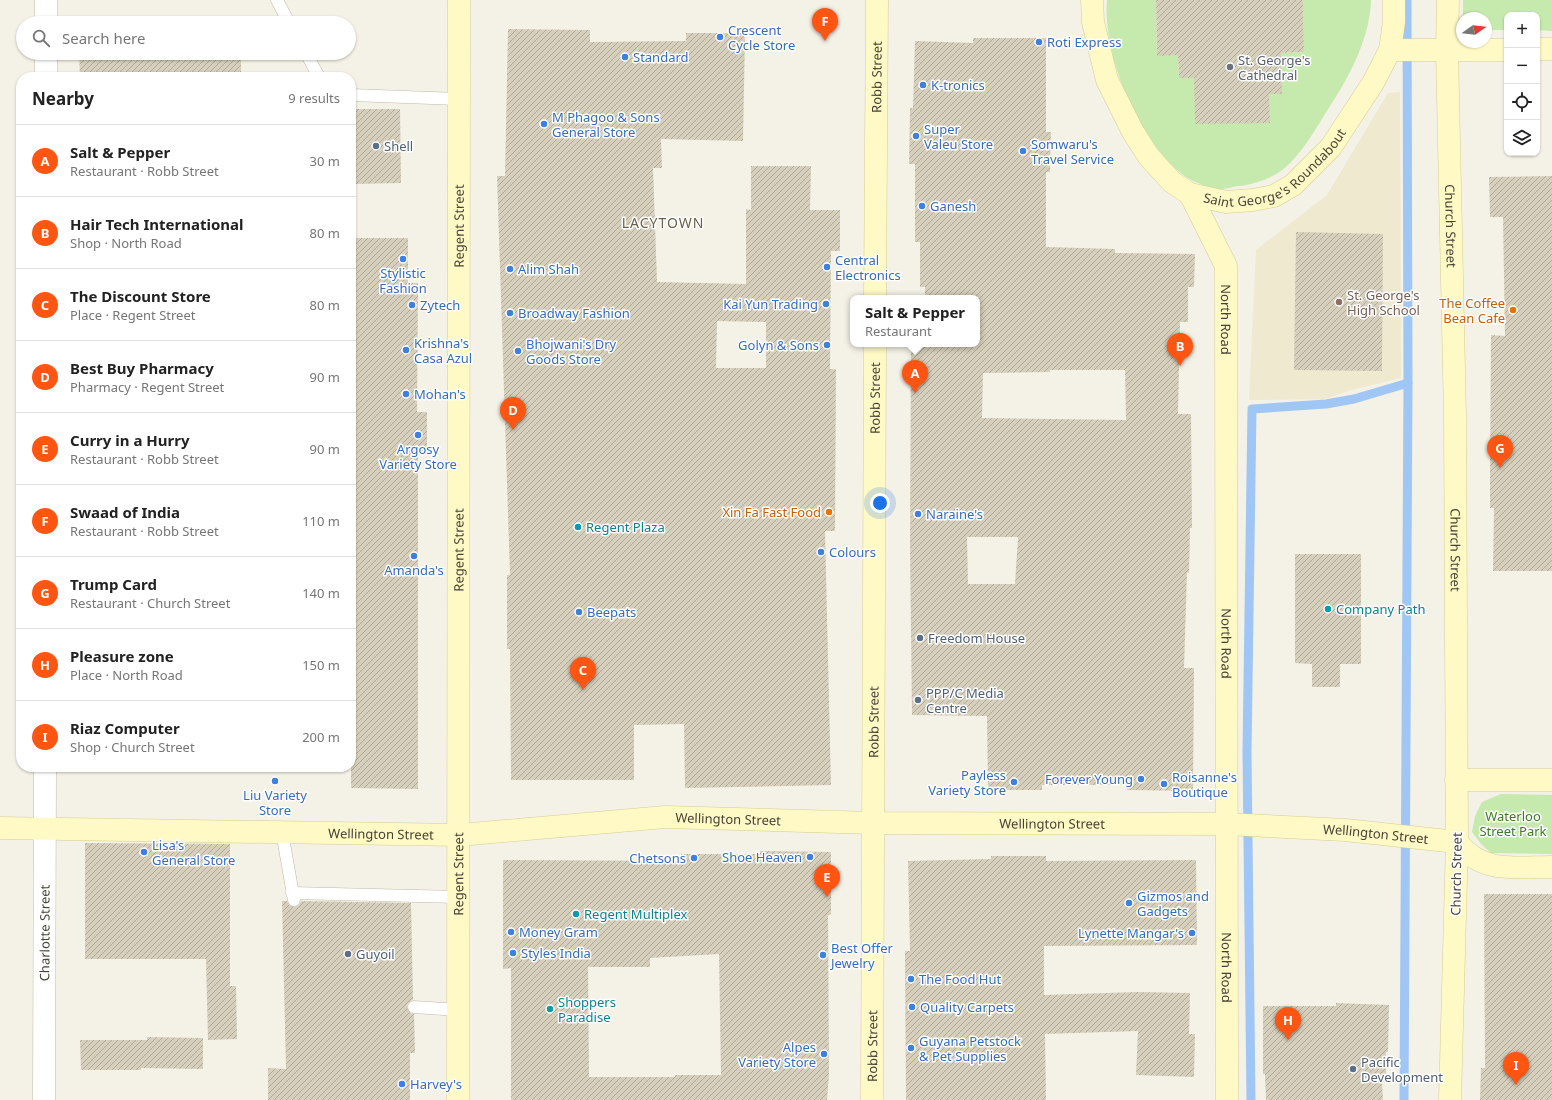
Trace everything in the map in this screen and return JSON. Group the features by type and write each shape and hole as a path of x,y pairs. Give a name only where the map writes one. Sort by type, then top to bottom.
{"street":[{"path":"46,0 46,16"},
{"name":"Regent Street","path":"458,1100 459,0"},
{"name":"Robb Street","path":"876,295 877,0"},
{"name":"Saint George's Roundabout","path":"1092,0 1093,22 1107,80 1133,132 1150,157 1172,182 1190,194 1226,202 1274,196 1293,185 1331,147 1374,83 1402,50 1394,22 1394,0"},
{"name":"Church Street","path":"1448,0 1455,416 1457,842 1450,1100"},
{"path":"1540,49 1552,49"},
{"path":"1402,50 1504,50"},
{"path":"46,60 46,72"},
{"name":"North Road","path":"1190,194 1226,266 1227,1100"},
{"name":"Robb Street","path":"872,1100 875,347"},
{"name":"Charlotte Street","path":"44,1100 45,772"},
{"path":"1456,780 1552,780"},
{"name":"Wellington Street","path":"0,828 459,835 665,817 873,823 1227,824 1345,830 1457,842"},
{"path":"1457,842 1466,854 1486,865 1496,867 1552,868"}],"lane":[{"path":"277,0 285,16"},
{"path":"310,60 316,72"},
{"path":"356,95 459,99"},
{"path":"282,832 293,897 458,897"},
{"path":"414,1007 458,1010"}],"shaded area":[{"path":"1400,92 1401,378 1351,390 1325,399 1249,400 1256,250 1327,195 1388,93"}],"green space":[{"path":"1107,0 1156,0 1157,55 1178,55 1179,78 1194,78 1269,94 1281,94 1281,53 1304,52 1303,0 1371,0 1367,28 1358,56 1345,82 1314,132 1296,157 1289,165 1271,177 1249,184 1220,189 1201,184 1186,177 1169,162 1139,121 1127,97 1111,47 1107,22"},
{"path":"1463,0 1552,0 1552,31 1540,30 1540,12 1504,12 1504,30 1492,30 1492,12 1463,12"},
{"name":"Waterloo Street Park","path":"1501,794 1552,795 1552,854 1491,853 1481,844 1472,832 1475,816 1482,802"}],"building":[{"name":"St. George's Cathedral","path":"1156,0 1303,0 1304,52 1281,53 1282,94 1269,94 1270,123 1195,124 1194,78 1179,78 1178,55 1157,56"},
{"path":"508,29 590,30 590,42 686,41 686,33 745,33 743,141 661,139 662,168 653,168 657,282 746,284 746,209 751,210 751,166 811,166 810,210 840,210 840,251 831,251 830,369 836,369 835,531 825,531 831,785 685,788 684,724 634,725 634,780 511,780 510,649 507,649 507,575 510,575 497,176 505,176","holes":["717,321 766,322 766,368 716,368"]},
{"path":"973,38 1046,38 1046,132 1051,132 1050,172 1046,172 1046,247 1115,249 1115,253 1195,254 1194,287 1188,287 1188,322 1180,322 1178,414 1191,414 1192,528 1190,528 1189,573 1187,572 1184,668 1194,668 1193,791 1127,790 1127,785 1042,785 1042,790 988,790 987,716 912,715 910,545 911,347 980,347 980,295 925,295 925,287 920,287 920,242 915,242 915,164 909,164 910,108 913,108 915,41 973,43","holes":["1050,370 1125,370 1126,420 982,418 983,373 1050,372","967,537 1018,537 1015,584 968,584"]},
{"path":"79,60 241,60 241,72 80,72"},
{"name":"Shell","path":"356,109 400,109 401,183 356,184"},
{"path":"1552,176 1552,571 1493,571 1494,508 1490,508 1491,335 1505,336 1503,217 1490,217 1489,177"},
{"name":"St. George's High School","path":"1296,232 1383,234 1382,371 1294,370"},
{"path":"356,238 408,238 408,283 418,283 417,412 427,412 427,452 418,452 418,789 351,788 351,772 356,772"},
{"name":"Company Path","path":"1295,554 1361,554 1361,664 1340,664 1340,687 1312,687 1312,664 1295,663"},
{"path":"85,843 230,844 230,986 236,986 237,1039 208,1040 206,959 85,959"},
{"path":"760,851 831,852 831,915 828,915 829,1073 827,1100 511,1100 511,968 503,969 503,860 681,861 681,854 760,854","holes":["719,954 721,1075 675,1075 675,1077 589,1077 588,967 650,967 650,958"]},
{"path":"991,856 1046,856 1046,861 1196,860 1197,945 1044,946 1044,995 1138,992 1190,993 1189,1034 1195,1034 1194,1077 1136,1075 1138,1031 1045,1034 1046,1100 906,1100 905,951 910,951 908,861 991,859"},
{"path":"1484,894 1552,894 1552,1100 1480,1100 1481,1068 1485,1068"},
{"name":"Guyoil","path":"282,901 287,901 289,905 295,907 299,905 301,901 411,903 413,1000 408,1003 407,1007 410,1013 414,1014 415,1053 410,1053 410,1100 268,1100 268,1068 286,1069"},
{"path":"1336,1003 1389,1005 1386,1082 1382,1082 1383,1100 1266,1100 1265,1074 1263,1074 1263,1006 1336,1006"},
{"path":"147,1037 203,1038 203,1069 141,1068 141,1070 81,1070 80,1040 147,1040"}],"waterway":[{"path":"1404,1100 1408,383 1407,0"},
{"path":"1251,1100 1247,752 1252,409 1326,404 1354,399 1408,383"}],"place":[{"name":"Crescent Cycle Store","path":"720,37"},
{"name":"Swaad of India","path":"825,41"},
{"name":"Roti Express","path":"1039,42"},
{"name":"Standard","path":"625,57"},
{"name":"St. George's Cathedral","path":"1230,67"},
{"name":"K-tronics","path":"923,85"},
{"name":"M Phagoo & Sons General Store","path":"544,124"},
{"name":"Super Valeu Store","path":"916,136"},
{"name":"Shell","path":"376,146"},
{"name":"Somwaru's Travel Service","path":"1023,151"},
{"name":"Ganesh","path":"922,206"},
{"name":"Stylistic Fashion","path":"403,259"},
{"name":"Central Electronics","path":"827,267"},
{"name":"Alim Shah","path":"510,269"},
{"name":"St. George's High School","path":"1339,302"},
{"name":"Kai Yun Trading","path":"826,304"},
{"name":"Zytech","path":"412,305"},
{"name":"The Coffee Bean Cafe","path":"1513,310"},
{"name":"Broadway Fashion","path":"510,313"},
{"name":"Golyn & Sons","path":"827,345"},
{"name":"Krishna's Casa Azul","path":"406,350"},
{"name":"Bhojwani's Dry Goods Store","path":"518,351"},
{"name":"Hair Tech International","path":"1180,366"},
{"name":"Salt & Pepper","path":"915,393"},
{"name":"Mohan's","path":"406,394"},
{"name":"Best Buy Pharmacy","path":"513,430"},
{"name":"Argosy Variety Store","path":"418,435"},
{"name":"Trump Card","path":"1500,468"},
{"name":"Xin Fa Fast Food","path":"829,512"},
{"name":"Naraine's","path":"918,514"},
{"name":"Regent Plaza","path":"578,527"},
{"name":"Colours","path":"821,552"},
{"name":"Amanda's","path":"414,556"},
{"name":"Company Path","path":"1328,609"},
{"name":"Beepats","path":"579,612"},
{"name":"Freedom House","path":"920,638"},
{"name":"The Discount Store","path":"583,690"},
{"name":"PPP/C Media Centre","path":"918,700"},
{"name":"Forever Young","path":"1141,779"},
{"name":"Liu Variety Store","path":"275,781"},
{"name":"Payless Variety Store","path":"1014,782"},
{"name":"Roisanne's Boutique","path":"1164,784"},
{"name":"Lisa's General Store","path":"144,852"},
{"name":"Shoe Heaven","path":"810,857"},
{"name":"Chetsons","path":"694,858"},
{"name":"Curry in a Hurry","path":"827,897"},
{"name":"Gizmos and Gadgets","path":"1129,903"},
{"name":"Regent Multiplex","path":"576,914"},
{"name":"Money Gram","path":"511,932"},
{"name":"Lynette Mangar's","path":"1192,933"},
{"name":"Styles India","path":"513,953"},
{"name":"Guyoil","path":"348,954"},
{"name":"Best Offer Jewelry","path":"823,955"},
{"name":"The Food Hut","path":"911,979"},
{"name":"Quality Carpets","path":"912,1007"},
{"name":"Shoppers Paradise","path":"550,1009"},
{"name":"Pleasure zone","path":"1288,1040"},
{"name":"Guyana Petstock & Pet Supplies","path":"911,1048"},
{"name":"Alpes Variety Store","path":"824,1054"},
{"name":"Pacific Development","path":"1353,1069"},
{"name":"Harvey's","path":"402,1084"},
{"name":"Riaz Computer","path":"1516,1085"}],"district":[{"name":"LACYTOWN","path":"663,222"}]}
